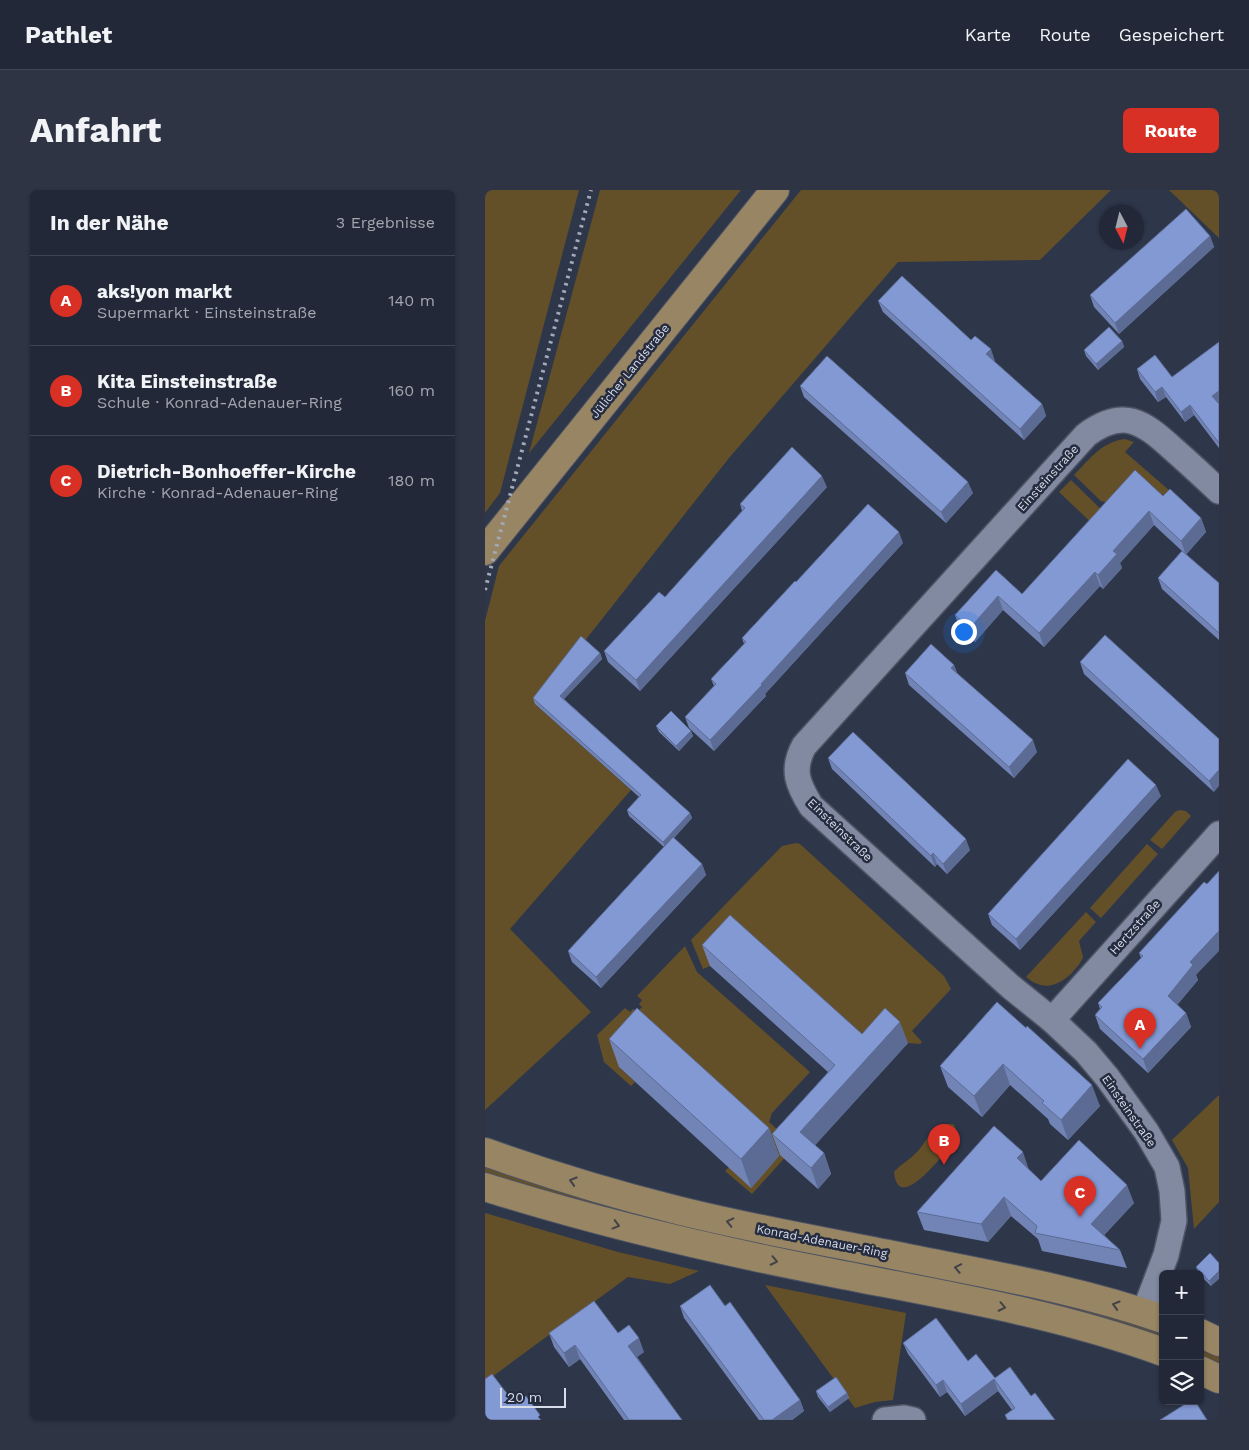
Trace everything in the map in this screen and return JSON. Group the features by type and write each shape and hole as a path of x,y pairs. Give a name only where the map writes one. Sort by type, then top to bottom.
{"main road":[{"name":"Jülicher Landstraße","path":"485,552 775,190"},
{"name":"Konrad-Adenauer-Ring","path":"485,1152 598,1189 673,1209 757,1228 1027,1282 1079,1294 1153,1316"},
{"path":"485,1186 679,1241 1007,1308 1119,1336 1159,1351"},
{"path":"1204,1335 1219,1342"},
{"path":"1204,1372 1219,1379"}],"street":[{"name":"Einsteinstraße","path":"1153,1316 1173,1222 1172,1191 1167,1167 1146,1131 1107,1077 1086,1052 1052,1020 1011,987 811,806 801,790 797,773 797,759 804,746 871,671 1087,435 1099,425 1128,420 1152,430 1219,490"},
{"name":"Hertzstraße","path":"1052,1020 1219,834"},
{"path":"885,1420 904,1418 913,1420"}],"shaded area":[{"path":"485,190 579,190 500,493 485,513"},
{"path":"600,190 741,190 529,453"},
{"path":"801,190 1111,190 1040,260 898,262 729,458 535,704 631,790 510,929 591,1012 485,1110 485,621 499,566"},
{"path":"1169,190 1219,190 1219,238"},
{"path":"1125,439 1134,442 1125,452 1178,498 1108,505 1102,502 1074,475 1103,447"},
{"path":"1071,480 1109,517 1098,529 1059,492"},
{"path":"1179,810 1186,811 1191,816 1162,849 1150,840"},
{"path":"800,844 944,976 951,989 912,1031 922,1042 920,1044 908,1043 893,1029 870,1055 737,936 710,966 703,969 691,940 782,846"},
{"path":"1147,844 1158,854 1101,918 1090,908"},
{"path":"1086,912 1096,922 1079,941 1083,957 1072,973 1050,986 1038,984 1026,977"},
{"path":"685,946 697,972 810,1072 772,1113 769,1122 791,1142 791,1151 752,1194 725,1171 729,1167 751,1187 779,1156 619,1067 635,1082 631,1086 604,1062 597,1035 625,1008 630,1012 633,1009 637,1012 642,1007 639,1004 642,1000 637,996"},
{"path":"1219,1095 1219,1202 1194,1229 1188,1168 1172,1140"},
{"path":"953,1124 956,1129 956,1137 952,1145 921,1178 911,1185 903,1187 897,1184 894,1172 916,1153 937,1128"},
{"path":"485,1165 567,1194 664,1220 1013,1291 1088,1309 1159,1331 1159,1339 666,1226 485,1175"},
{"path":"485,1213 618,1252 699,1271 670,1284 628,1277 485,1382"},
{"path":"765,1285 906,1313 893,1400 875,1402 855,1408"},
{"path":"1204,1349 1219,1356 1219,1366 1204,1359"}],"building":[{"path":"1186,209 1210,236 1115,323 1090,295 1140,250 1144,250 1144,247"},
{"path":"902,276 971,340 975,336 991,349 986,354 1042,404 1020,429 878,301"},
{"path":"1109,327 1122,341 1096,364 1084,350"},
{"path":"1219,342 1219,391 1212,396 1219,404 1219,443 1190,405 1181,412 1162,387 1155,392 1137,369 1155,355 1172,377"},
{"path":"827,356 968,482 941,512 800,386"},
{"path":"792,447 822,476 636,680 604,651 659,592 665,597 745,508 740,504"},
{"path":"1135,470 1163,496 1170,489 1201,518 1181,541 1149,511 1113,551 1117,554 1098,575 1095,572 1039,633 998,596 970,628 955,615 996,570 1022,594"},
{"path":"868,504 899,532 710,740 685,717 716,684 711,679 746,642 742,638"},
{"path":"1182,551 1219,583 1219,633 1158,578"},
{"path":"1105,635 1219,739 1219,770 1209,781 1080,662"},
{"path":"581,636 600,653 560,696 690,813 663,842 627,810 641,795 533,698"},
{"path":"931,644 954,665 951,668 1033,740 1009,767 905,673"},
{"path":"671,711 691,731 676,746 656,726"},
{"path":"853,732 966,839 943,864 933,853 931,856 828,758"},
{"path":"1128,759 1156,785 1016,939 988,914"},
{"path":"673,837 702,864 596,977 568,951"},
{"path":"1219,871 1219,931 1190,962 1193,965 1168,996 1186,1013 1143,1059 1095,1015 1102,1007 1098,1003 1143,956 1139,953 1204,882 1207,884"},
{"path":"730,915 862,1034 885,1008 900,1022 800,1132 824,1153 811,1168 772,1134 835,1065 702,945"},
{"path":"997,1002 1026,1028 1027,1026 1092,1085 1061,1120 1042,1103 1044,1101 1003,1064 974,1096 940,1066"},
{"path":"637,1008 769,1128 741,1159 609,1039"},
{"path":"994,1126 1023,1152 1017,1158 1041,1181 1079,1140 1127,1185 1091,1224 1120,1250 1035,1233 1037,1226 1004,1197 981,1224 917,1212"},
{"path":"1210,1253 1219,1263 1219,1271 1209,1281 1204,1276 1204,1270 1199,1270 1196,1267"},
{"path":"710,1285 725,1306 730,1302 800,1400 772,1420 764,1420 680,1306"},
{"path":"594,1301 618,1333 629,1325 639,1338 628,1346 682,1420 629,1420 575,1345 564,1353 549,1333"},
{"path":"936,1318 968,1361 976,1354 995,1378 1010,1367 1031,1396 1035,1393 1055,1420 1008,1420 1005,1415 1015,1408 994,1379 961,1404 943,1380 936,1385 903,1343"},
{"path":"492,1374 515,1404 526,1396 540,1415 538,1417 541,1420 485,1420 485,1379"},
{"path":"836,1377 847,1393 828,1407 816,1391"},
{"path":"1184,1405 1198,1405 1207,1420 1160,1420"}],"railway":[{"path":"485,590 591,190"}],"place":[{"name":"aks!yon markt","path":"1140,1049"},
{"name":"Kita Einsteinstraße","path":"944,1165"},
{"name":"Dietrich-Bonhoeffer-Kirche","path":"1080,1217"}]}
